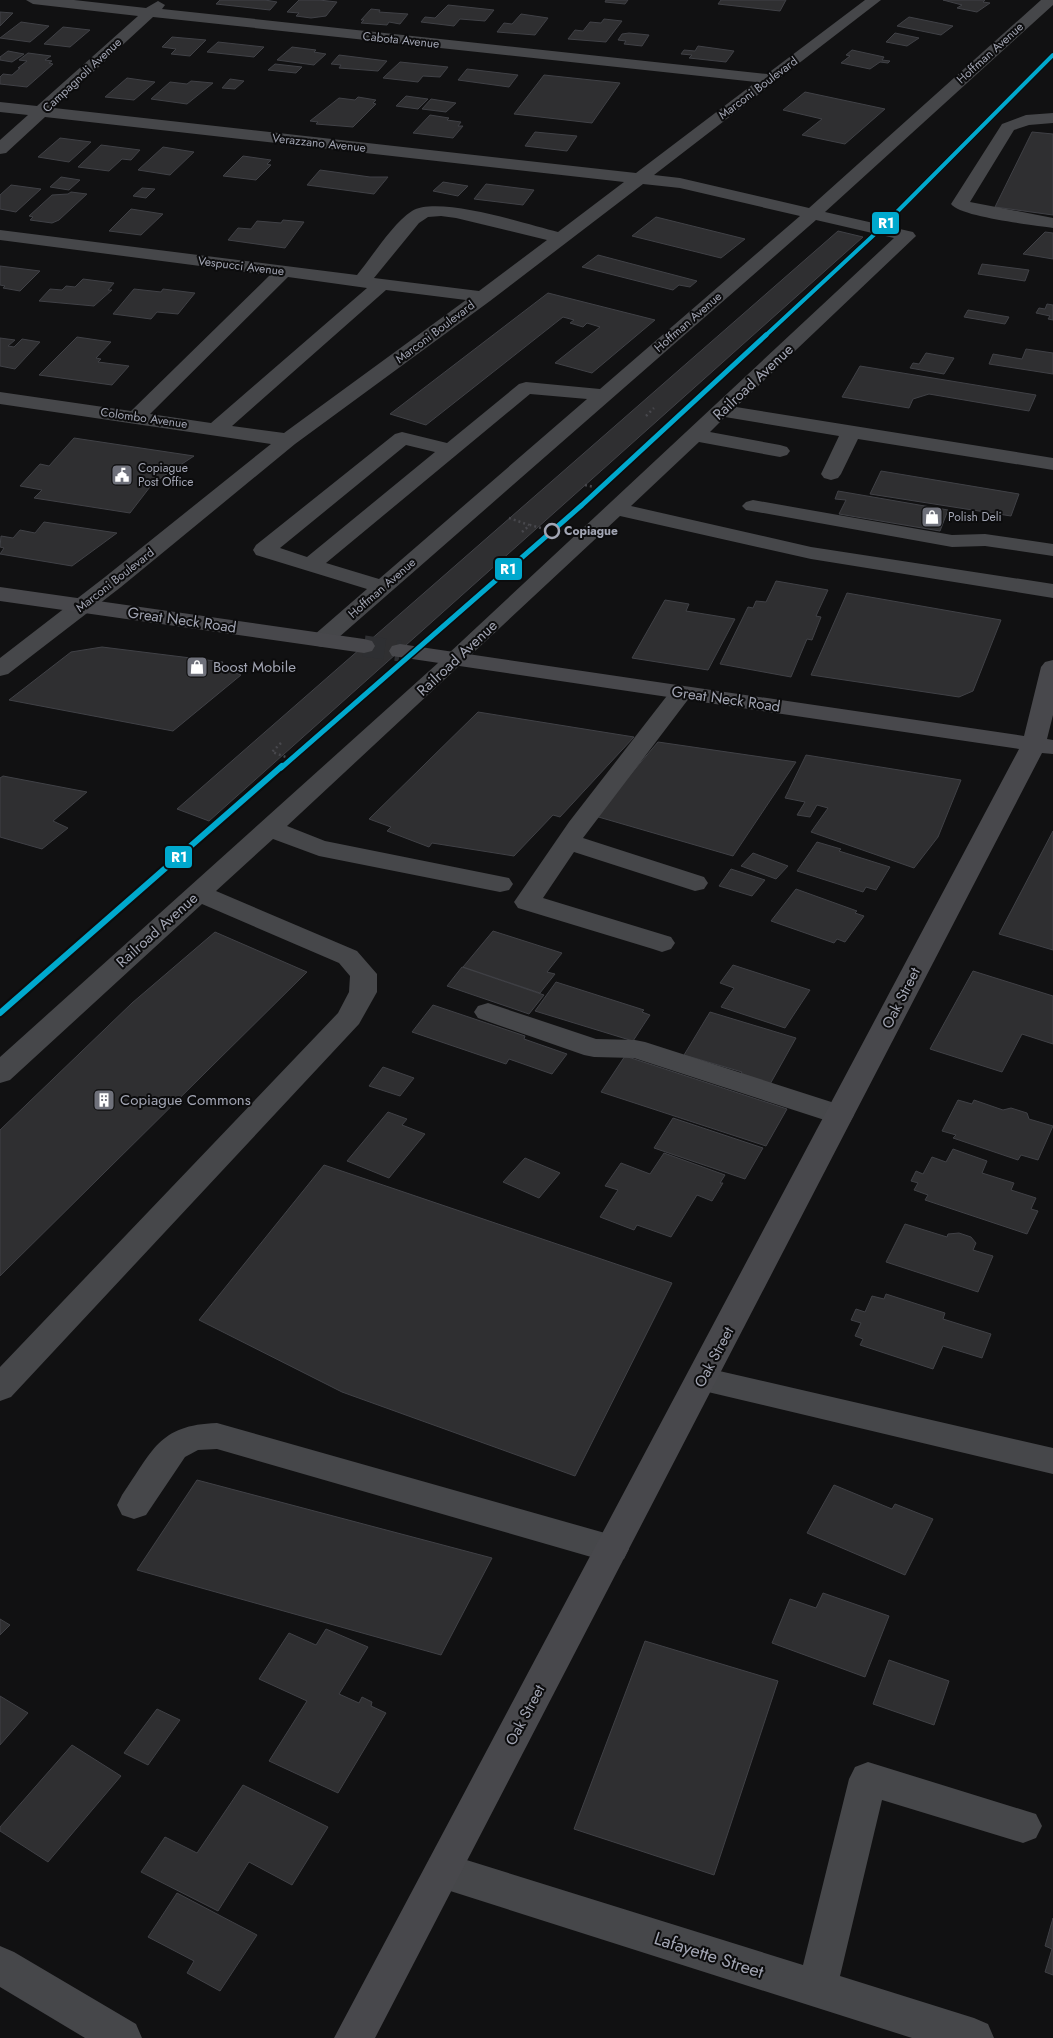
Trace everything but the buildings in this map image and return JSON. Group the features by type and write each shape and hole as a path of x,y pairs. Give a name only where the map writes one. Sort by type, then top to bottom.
{"main road":[{"name":"Great Neck Road","path":"0,594 364,646"},
{"name":"Great Neck Road","path":"400,651 1043,745"},
{"name":"Oak Street","path":"354,2038 444,1871 840,1115 1043,745 1053,667"}],"street":[{"name":"Cabota Avenue","path":"33,0 769,80"},
{"name":"Campagnoli Avenue","path":"0,149 164,0"},
{"name":"Marconi Boulevard","path":"0,669 84,605 288,440 483,297 874,0"},
{"name":"Hoffman Avenue","path":"322,640 812,215 1050,0"},
{"name":"Verazzano Avenue","path":"0,107 680,183 906,236"},
{"path":"1053,118 1026,120 1008,127 960,204 971,209 1053,223"},
{"path":"362,281 410,222 423,213 445,211 561,238"},
{"name":"Vespucci Avenue","path":"0,234 483,297"},
{"name":"Railroad Avenue","path":"0,1073 456,660 696,436 906,236"},
{"path":"136,417 284,271"},
{"path":"217,428 382,284"},
{"path":"310,565 526,388 603,395"},
{"name":"Colombo Avenue","path":"0,398 217,428 288,440"},
{"path":"722,411 1053,464"},
{"path":"831,474 851,432"},
{"path":"696,436 780,451"},
{"path":"382,587 264,550 402,438 451,450"},
{"path":"753,506 952,540 986,540 1053,550"},
{"path":"616,509 811,552 1053,591"},
{"path":"662,942 527,902 568,842 680,693"},
{"path":"270,828 320,848 500,884"},
{"path":"568,842 695,883"},
{"path":"0,1388 349,1018 363,992 364,974 348,957 227,904 198,894"},
{"path":"488,1012 594,1048 635,1049 840,1115"},
{"path":"702,1379 1053,1461"},
{"path":"134,1505 173,1448 193,1437 218,1436 612,1550"},
{"path":"817,1989 868,1779 1023,1826"},
{"name":"Lafayette Street","path":"444,1871 974,2038"},
{"path":"0,1965 122,2038"}],"path":[{"path":"646,416 654,408"},
{"path":"522,532 530,525 549,530"},
{"path":"281,743 272,752 306,764"}],"tunnel":[{"path":"364,646 400,651"}],"transit line":[{"name":"R1","path":"0,1013 582,505 877,232 1053,55"}],"place":[{"name":"Copiague Post Office","path":"122,475"},
{"name":"Polish Deli","path":"932,517"},
{"name":"Copiague","path":"552,531"},
{"name":"Boost Mobile","path":"197,667"},
{"name":"Copiague Commons","path":"104,1100"}]}
